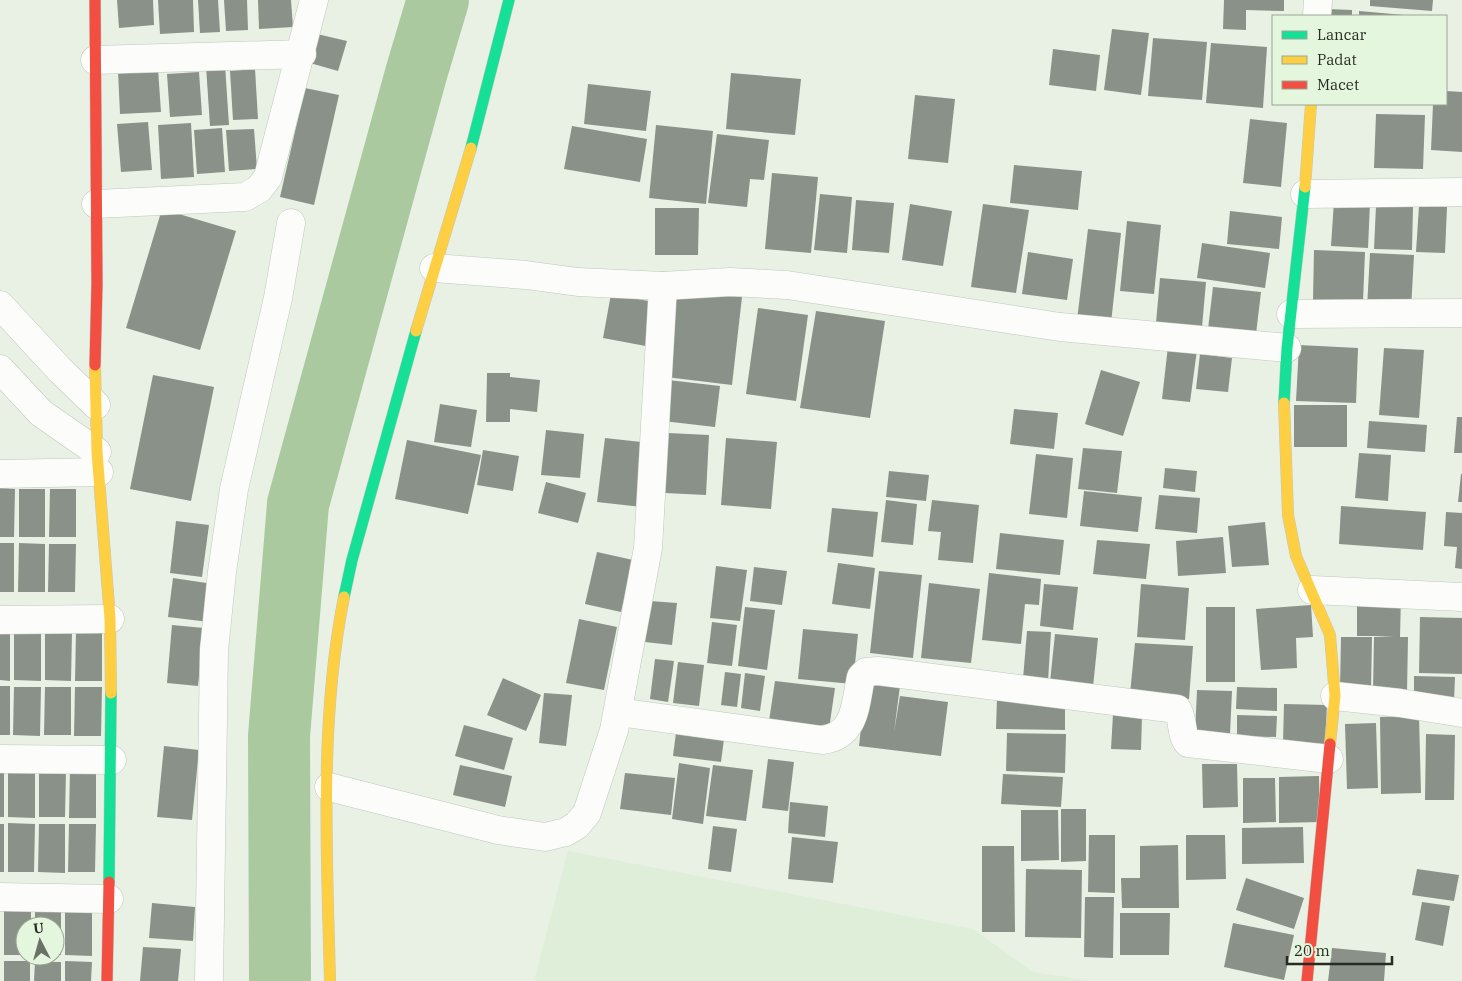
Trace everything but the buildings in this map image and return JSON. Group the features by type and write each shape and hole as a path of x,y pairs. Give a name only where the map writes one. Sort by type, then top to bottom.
{"street":[{"path":"95,0 96,405 98,462 110,619 112,760 107,981"},
{"path":"96,204 246,197 259,189 268,177 302,54 314,0"},
{"path":"330,981 326,821 333,672 343,601 352,560 434,268 468,158 509,0"},
{"path":"1316,15 1318,0"},
{"path":"95,60 302,54"},
{"path":"1306,981 1336,696 1330,635 1296,556 1288,515 1283,416 1287,348 1305,194 1311,105"},
{"path":"1305,194 1462,192"},
{"path":"209,981 214,650 222,572 234,489 278,298 285,244 291,223"},
{"path":"434,268 526,275 578,282 663,286 730,282 787,284 1060,327 1287,348"},
{"path":"328,787 498,830 545,838 566,832 577,825 587,813 608,754 618,712 648,548 663,286"},
{"path":"0,305 60,370 96,405"},
{"path":"1291,314 1462,313"},
{"path":"0,368 41,413 98,462"},
{"path":"0,474 98,462"},
{"path":"1312,590 1462,597"},
{"path":"0,620 110,619"},
{"path":"618,712 822,740 834,738 841,734 851,723 861,677 866,672 878,671 1177,709 1181,715 1185,739 1188,743 1329,759"},
{"path":"1336,696 1400,703 1462,713"},
{"path":"0,759 112,760"},
{"path":"0,897 109,899"}],"shaded area":[{"path":"568,851 973,929 1033,972 1091,981 534,981"}],"waterway":[{"path":"280,981 279,736 298,504 438,0"}],"traffic: fast":[{"path":"471,148 509,0"},
{"path":"1284,403 1287,348 1305,187"},
{"path":"344,597 352,560 416,331"},
{"path":"109,882 111,693"}],"traffic: slow":[{"path":"1305,187 1311,105"},
{"path":"416,331 471,148"},
{"path":"95,365 97,452 110,619 111,693"},
{"path":"1284,403 1288,515 1296,556 1330,635 1335,696 1330,744"},
{"path":"330,981 326,788 331,692 336,644 344,597"}],"traffic: jam":[{"path":"95,0 97,284 95,365"},
{"path":"1307,981 1330,744"},
{"path":"107,981 109,882"}]}
